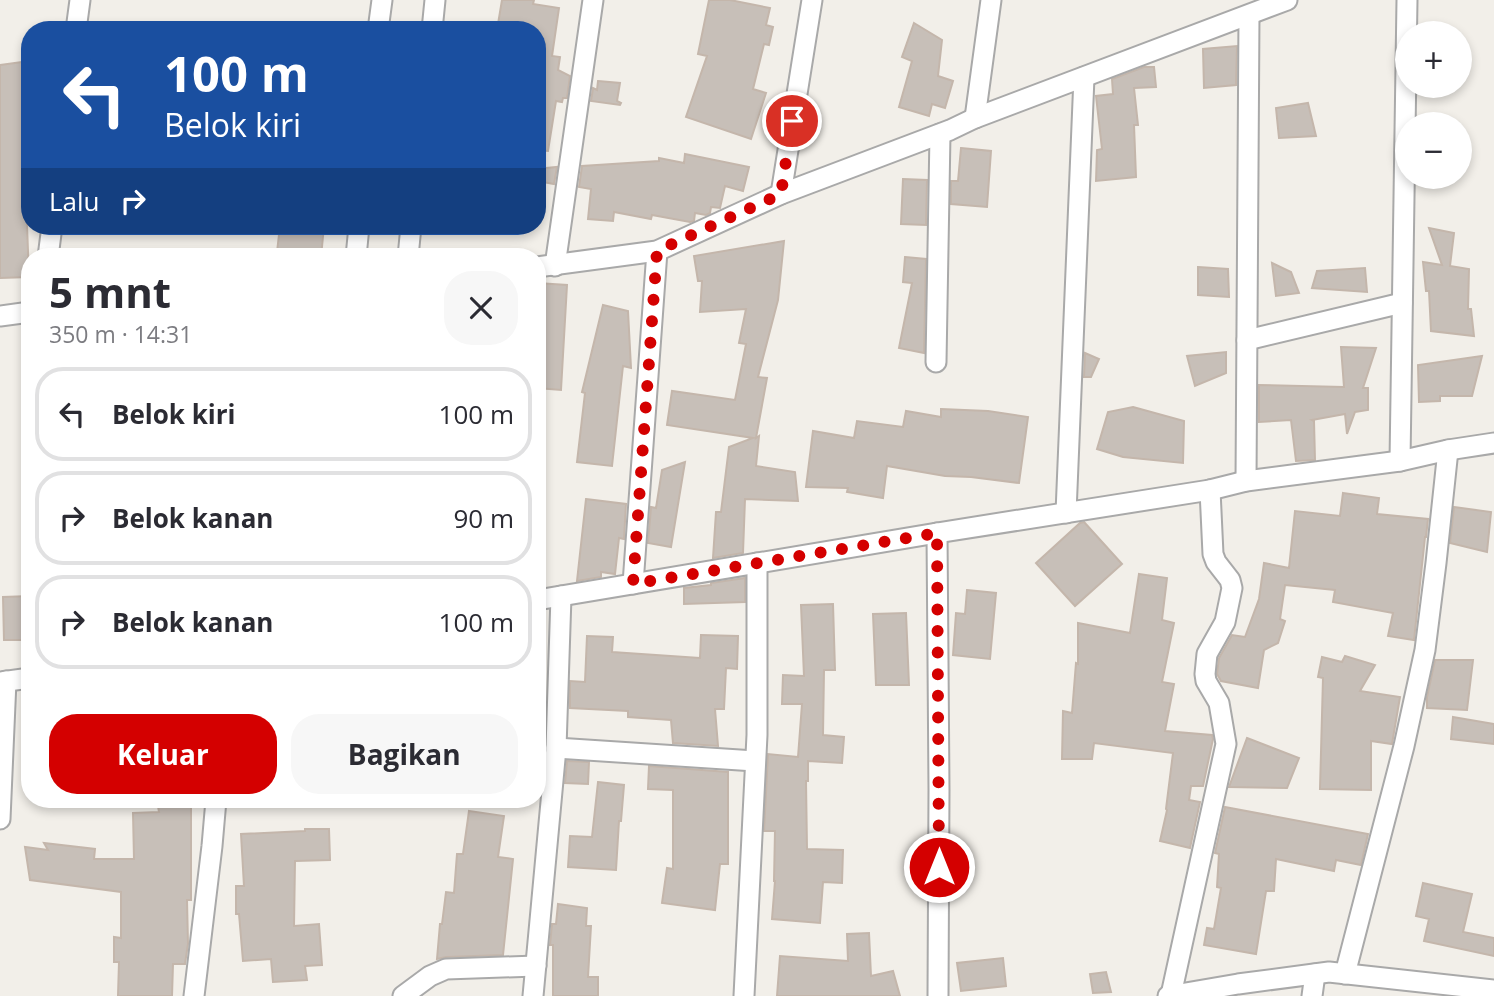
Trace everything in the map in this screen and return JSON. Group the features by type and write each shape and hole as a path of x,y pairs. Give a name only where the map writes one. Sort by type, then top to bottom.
{"street":[{"path":"77,21 80,0"},
{"path":"379,21 382,0"},
{"path":"433,21 435,0"},
{"path":"593,0 546,267 657,251 781,194 1287,0"},
{"path":"781,194 811,0"},
{"path":"975,118 991,0"},
{"path":"1400,461 1407,0"},
{"path":"1246,481 1249,15"},
{"path":"1066,513 1084,77"},
{"path":"936,362 940,134"},
{"path":"633,584 657,251"},
{"path":"1247,340 1402,303"},
{"path":"0,316 21,313"},
{"path":"546,598 1210,490 1246,481 1400,461 1494,443"},
{"path":"1345,974 1404,746 1425,650 1448,450"},
{"path":"1210,490 1213,554 1230,580 1232,588 1225,622 1207,654 1205,674 1206,681 1219,703 1226,744 1170,996 1329,972 1494,990"},
{"path":"937,533 938,996"},
{"path":"744,996 755,761 757,563"},
{"path":"533,996 556,748 561,596"},
{"path":"0,819 3,681 21,679"},
{"path":"556,748 755,761"},
{"path":"194,996 214,808"},
{"path":"403,996 430,976 446,969 536,966"},
{"path":"1312,996 1315,974"}],"building":[{"path":"502,0 534,0 533,4 559,8 552,56 560,57 558,70 570,76 567,98 563,98 562,102 556,101 548,151 546,21 498,21"},
{"path":"709,0 730,0 770,8 766,25 773,27 769,45 764,44 753,89 766,93 751,139 686,117 707,56 698,54"},
{"path":"914,23 942,40 938,76 953,81 945,108 932,104 929,116 899,107 912,61 902,57"},
{"path":"1237,46 1236,85 1204,88 1203,49"},
{"path":"21,62 21,235 27,235 28,248 21,248 21,277 0,278 0,65"},
{"path":"1144,67 1154,67 1156,87 1134,88 1138,125 1134,125 1136,177 1096,181 1097,150 1102,149 1096,96 1113,94 1112,79"},
{"path":"598,81 620,83 617,101 620,105 591,101 593,88 597,90"},
{"path":"1308,103 1316,136 1279,138 1276,108"},
{"path":"961,148 991,151 987,207 951,204 951,181 958,181"},
{"path":"685,154 749,167 743,191 725,186 720,208 711,207 710,213 706,215 695,213 694,221 690,222 652,215 651,219 614,212 613,221 588,219 591,189 579,187 582,166 659,161 659,158 684,163"},
{"path":"557,167 554,184 546,183 546,168"},
{"path":"903,179 927,180 926,225 901,224"},
{"path":"1429,228 1454,233 1450,266 1469,269 1468,309 1471,309 1474,336 1431,331 1429,291 1426,291 1423,262 1442,265"},
{"path":"279,235 323,235 322,248 277,248"},
{"path":"784,241 778,300 758,377 767,378 756,438 759,436 756,466 795,472 798,501 745,499 743,553 713,558 716,512 721,512 729,447 753,438 667,425 672,391 735,400 746,344 739,343 746,309 700,312 702,281 698,281 694,256"},
{"path":"905,257 926,259 924,353 899,348 912,283 903,282"},
{"path":"1272,263 1291,272 1299,293 1276,296"},
{"path":"1198,267 1228,269 1229,297 1198,295"},
{"path":"1365,268 1367,292 1312,288 1317,271"},
{"path":"546,284 567,285 561,390 546,389"},
{"path":"603,305 628,311 631,368 623,366 612,466 577,462 585,393 582,392"},
{"path":"1341,347 1376,348 1363,388 1368,388 1368,410 1355,412 1347,434 1345,414 1312,420 1315,460 1296,461 1291,420 1259,422 1259,385 1344,387"},
{"path":"1226,352 1226,373 1195,386 1187,356"},
{"path":"1085,353 1099,359 1091,377 1084,377"},
{"path":"1482,356 1472,396 1440,396 1440,401 1419,402 1418,365"},
{"path":"1133,407 1184,421 1183,463 1123,457 1097,449 1108,412"},
{"path":"941,409 988,411 1028,417 1019,483 945,476 887,466 883,498 847,492 848,488 806,487 813,431 854,438 857,421 903,427 906,411 941,417"},
{"path":"685,462 671,547 648,543 651,507 656,508 662,470"},
{"path":"1343,493 1379,498 1377,514 1428,519 1414,640 1388,636 1393,613 1333,602 1335,590 1285,585 1280,619 1285,621 1278,643 1264,650 1258,688 1221,681 1217,674 1219,658 1232,635 1245,637 1259,599 1264,563 1289,568 1295,511 1340,516"},
{"path":"586,499 626,504 624,539 619,538 615,574 601,572 601,577 577,581"},
{"path":"1454,507 1491,512 1487,552 1450,543"},
{"path":"1084,522 1122,564 1075,606 1036,563"},
{"path":"1139,574 1167,578 1162,620 1174,623 1162,682 1174,684 1165,731 1212,735 1213,739 1203,786 1191,786 1189,800 1200,802 1190,848 1160,841 1167,810 1173,753 1094,743 1092,759 1062,759 1063,711 1072,713 1076,663 1078,664 1078,623 1130,633"},
{"path":"745,578 745,602 684,604 684,588"},
{"path":"967,590 996,593 990,659 953,655 956,613 965,614"},
{"path":"21,596 21,640 4,640 3,597"},
{"path":"833,604 835,670 824,670 823,735 844,737 842,763 808,761 807,849 843,850 842,883 823,882 820,923 772,919 775,831 764,831 768,754 798,757 802,704 782,704 783,675 804,676 801,605"},
{"path":"906,613 909,685 876,685 873,614"},
{"path":"701,635 738,636 737,669 726,668 724,709 715,709 718,746 673,743 671,720 628,717 628,711 570,708 570,681 585,682 587,636 613,637 612,652 700,658"},
{"path":"1345,656 1375,665 1360,691 1400,697 1392,744 1371,741 1371,790 1320,789 1323,678 1318,677 1322,657 1342,662"},
{"path":"1435,660 1473,660 1467,710 1427,708"},
{"path":"1453,717 1494,724 1494,744 1451,739"},
{"path":"1247,738 1299,758 1287,788 1229,787"},
{"path":"567,761 589,762 588,784 565,783"},
{"path":"649,766 728,772 728,864 720,864 715,910 662,903 667,868 673,869 673,790 648,789"},
{"path":"598,782 624,785 616,870 568,867 570,836 592,837"},
{"path":"1225,807 1368,834 1361,865 1336,860 1334,871 1276,859 1274,891 1266,891 1256,954 1204,945 1207,928 1214,929 1221,888 1217,887 1219,854 1215,853"},
{"path":"158,808 191,808 191,900 187,900 188,944 185,964 173,964 172,996 118,996 119,962 114,962 114,937 121,938 121,892 30,880 25,847 48,850 44,843 95,849 94,859 134,859 133,813 159,812"},
{"path":"469,811 504,816 498,857 513,859 503,955 437,959 446,892 454,893 457,854 463,854"},
{"path":"329,829 330,860 295,861 294,926 319,924 322,965 305,966 307,980 273,982 271,959 243,961 239,914 236,914 236,886 244,886 241,834"},
{"path":"1423,883 1472,894 1463,932 1494,938 1494,956 1424,941 1429,919 1416,916"},
{"path":"558,904 587,908 586,926 591,926 588,977 598,977 598,996 553,996 553,945 550,945"},
{"path":"869,933 871,976 893,971 900,996 777,996 780,956 848,961 847,934"},
{"path":"1003,958 1006,986 961,991 957,963"},
{"path":"1106,972 1111,992 1093,993 1090,974"}],"route":[{"path":"792,121 781,194 657,251 633,584 937,533 939,867"}]}
